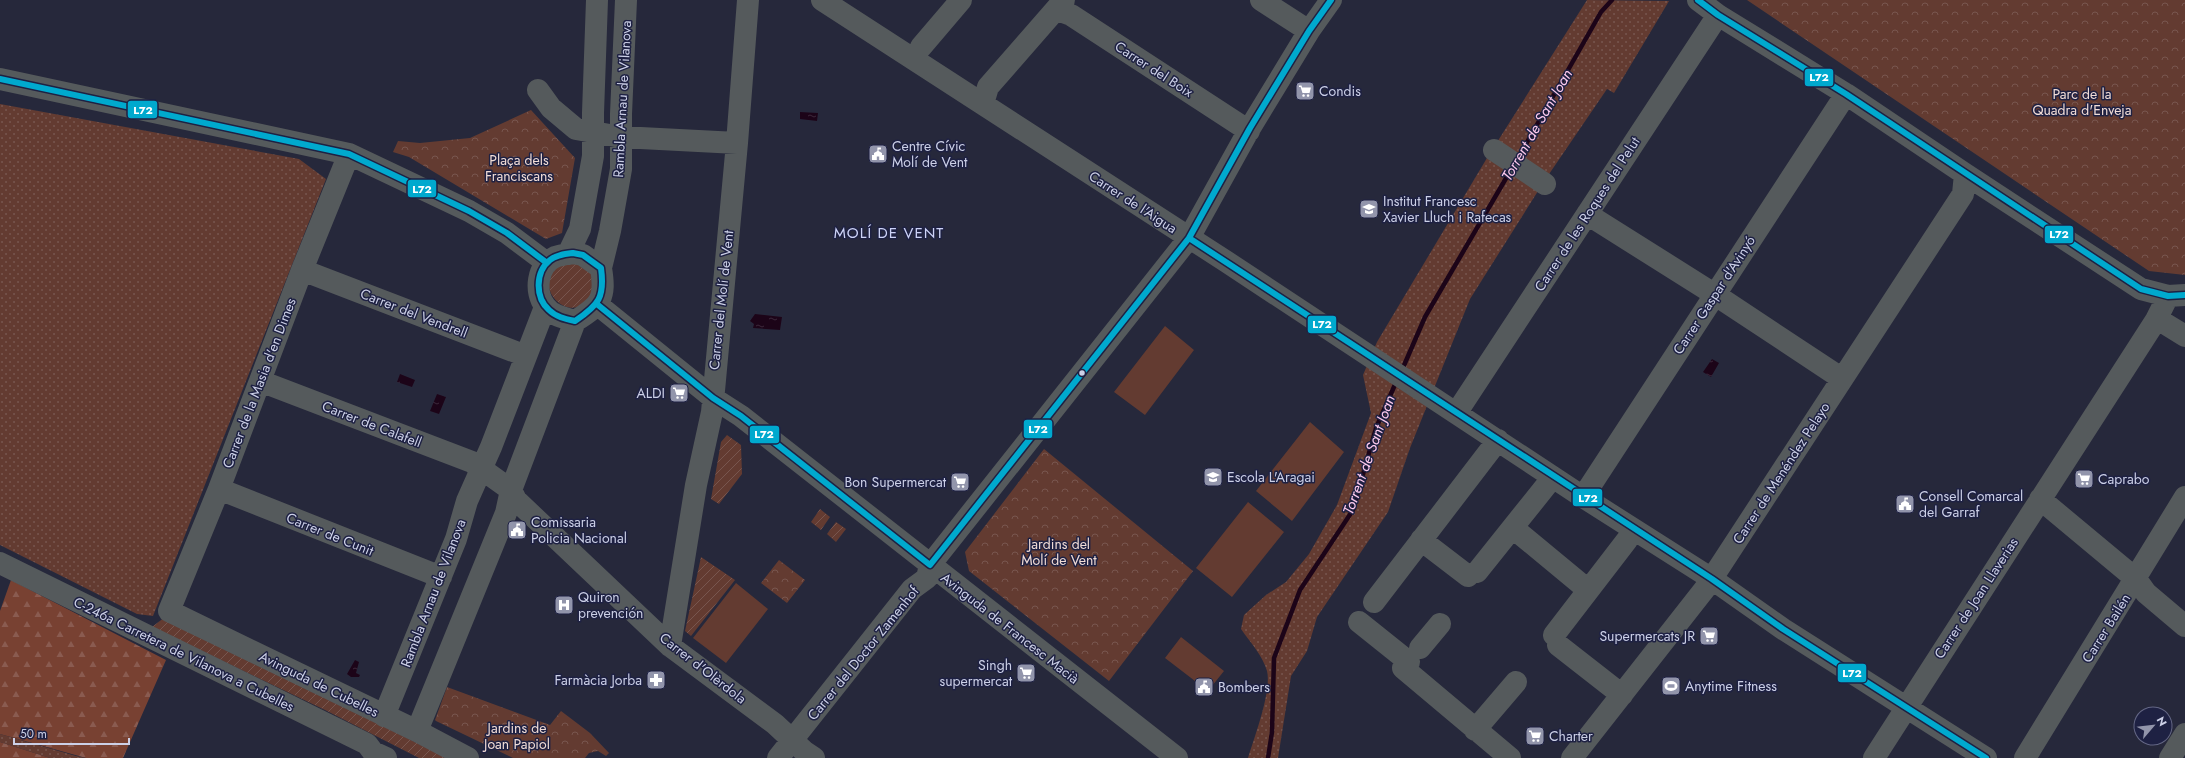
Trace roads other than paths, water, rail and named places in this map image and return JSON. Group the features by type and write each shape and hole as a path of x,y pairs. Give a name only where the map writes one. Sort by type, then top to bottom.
{"street":[{"name":"Rambla Arnau de Vilanova","path":"568,254 580,229 593,156 592,132 597,0"},
{"name":"Rambla Arnau de Vilanova","path":"601,268 609,235 621,170 626,0"},
{"name":"Carrer del Molí de Vent","path":"670,646 696,485 712,412 737,143 748,0"},
{"name":"Carrer de l'Aigua","path":"822,0 1457,412 1583,497 1712,579 1783,629 1986,758"},
{"path":"921,47 961,0"},
{"path":"1261,0 1309,31"},
{"name":"Carrer del Doctor Zamenhof","path":"778,758 912,589 927,578 930,565 1189,238 1249,131 1309,31 1331,0"},
{"path":"1698,0 1718,15 1846,94 2141,289 2177,295"},
{"path":"982,104 988,87 1061,5"},
{"name":"Carrer del Boix","path":"1061,5 1071,15 1249,131"},
{"name":"Carrer de les Roques del Pelut","path":"1457,412 1718,15"},
{"path":"0,79 348,154 469,211 507,233 546,263"},
{"path":"538,90 551,108 576,130 621,137 737,143"},
{"name":"Carrer Gaspar d'Avinyó","path":"1583,497 1714,294 1846,94"},
{"path":"1494,150 1545,184"},
{"name":"Carrer de la Masia d'en Dimes","path":"169,612 219,490 302,270 348,154"},
{"name":"Carrer de Menéndez Pelayo","path":"1572,758 1712,579 1841,378 1963,194 1965,174"},
{"path":"1587,214 1714,294 1841,378"},
{"path":"573,253 583,255 601,268 604,286 598,305 590,313 576,320 557,316 545,307 540,298 538,286 540,274 546,263 554,257 568,254 573,253"},
{"name":"Carrer del Vendrell","path":"302,270 526,356"},
{"name":"Carrer de Joan Llaverias","path":"1874,758 2156,320 2177,295"},
{"name":"Avinguda de Francesc Macià","path":"598,305 713,398 741,416 1177,758"},
{"name":"Rambla Arnau de Vilanova","path":"384,716 456,539 467,501 482,470 545,307"},
{"path":"417,731 506,513 511,490 576,320"},
{"path":"2164,323 2185,336"},
{"name":"Carrer de Calafell","path":"260,381 472,462 482,470"},
{"path":"1374,602 1498,440"},
{"path":"482,470 511,490"},
{"path":"1422,540 1472,574 1513,528 1553,477"},
{"name":"Carrer de Cunit","path":"219,490 441,577"},
{"name":"Carrer d'Olèrdola","path":"511,490 516,500 670,646 775,724 814,758"},
{"name":"Carrer Bailén","path":"2025,758 2136,580 2142,566 2185,497"},
{"path":"2040,499 2136,580 2146,593 2185,626"},
{"path":"1513,528 1588,590"},
{"path":"1622,695 1556,640 1588,590 1627,540"},
{"name":"C-246a Carretera de Vilanova a Cubelles","path":"0,563 378,752"},
{"name":"Avinguda de Cubelles","path":"169,612 417,731 468,758"},
{"path":"1359,622 1409,662 1403,668 1510,758"},
{"path":"1420,648 1440,624"},
{"path":"1475,730 1516,682"},
{"path":"2170,758 2185,734"},
{"name":"C-246a Carretera de Vilanova a Cubelles","path":"378,752 373,743 402,758"}],"water":[{"path":"800,112 818,113 817,121 800,119"},
{"path":"755,314 782,317 780,330 753,328 754,324 750,321"},
{"path":"1712,359 1719,363 1711,377 1703,372"},
{"path":"400,374 415,380 412,387 397,382"},
{"path":"437,394 446,397 439,414 430,411"},
{"path":"355,660 359,662 356,673 360,675 359,677 351,677 347,674"}],"waterway":[{"name":"Torrent de Sant Joan","path":"1518,158 1601,12 1612,0"},
{"name":"Torrent de Sant Joan","path":"1402,370 1425,317 1512,168"},
{"name":"Torrent de Sant Joan","path":"1268,758 1272,732 1274,658 1300,590 1353,510 1376,428 1397,380"}],"place":[{"name":"Condis","path":"1305,91"},
{"name":"Centre Cívic Molí de Vent","path":"878,154"},
{"name":"Institut Francesc Xavier Lluch i Rafecas","path":"1369,209"},
{"name":"ALDI","path":"679,393"},
{"name":"Escola L'Aragai","path":"1213,477"},
{"name":"Caprabo","path":"2084,479"},
{"name":"Bon Supermercat","path":"960,482"},
{"name":"Consell Comarcal del Garraf","path":"1905,504"},
{"name":"Comissaria Policia Nacional","path":"517,530"},
{"name":"Quiron prevención","path":"564,605"},
{"name":"Supermercats JR","path":"1709,636"},
{"name":"Singh supermercat","path":"1026,673"},
{"name":"Farmàcia Jorba","path":"656,680"},
{"name":"Anytime Fitness","path":"1671,686"},
{"name":"Bombers","path":"1204,687"},
{"name":"Charter","path":"1535,736"}],"district":[{"name":"MOLÍ DE VENT","path":"889,233"}],"park label":[{"name":"Parc de la Quadra d'Enveja","path":"2082,102"},
{"name":"Plaça dels Franciscans","path":"519,168"},
{"name":"Jardins del Molí de Vent","path":"1059,552"},
{"name":"Jardins de Joan Papiol","path":"517,736"}]}
